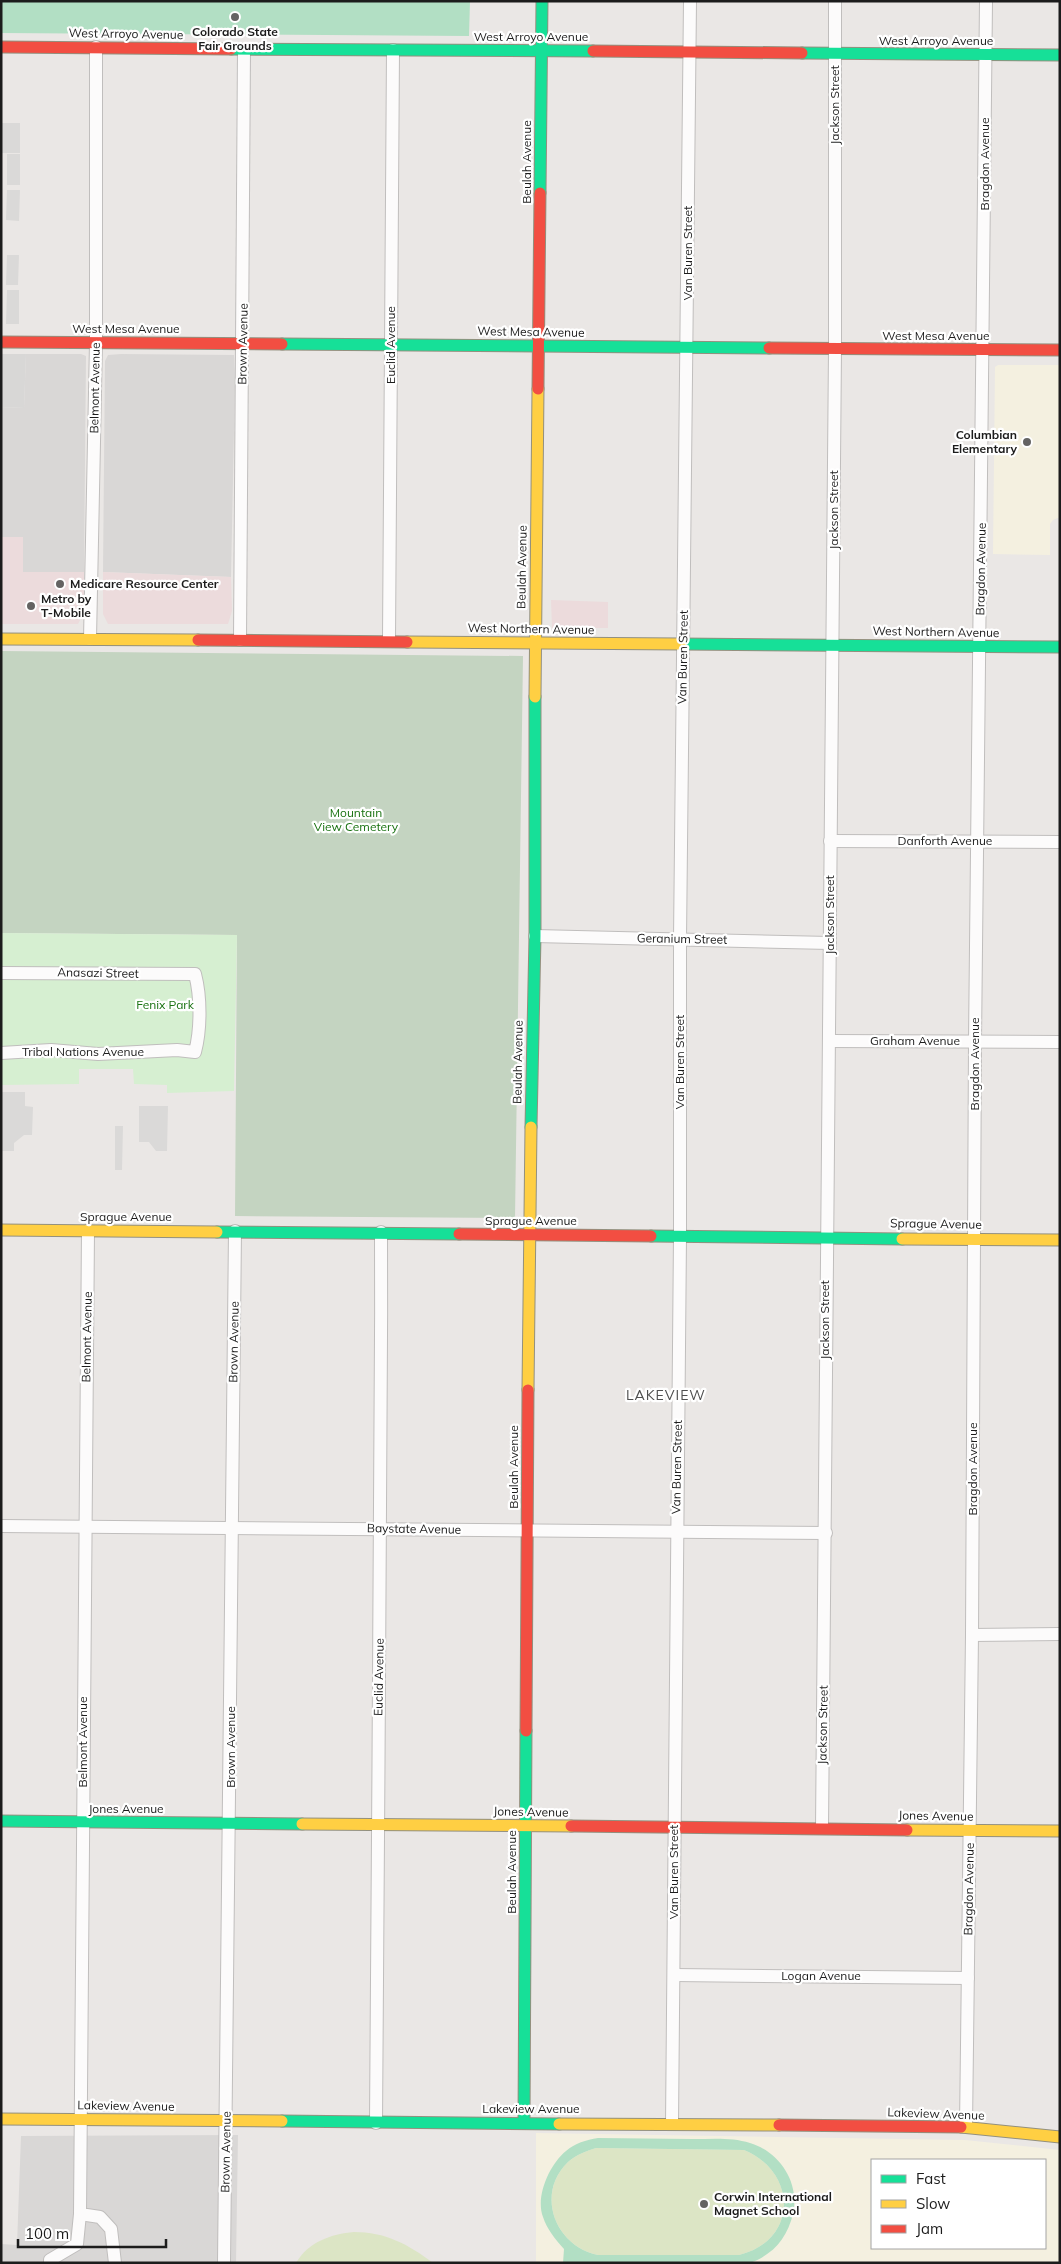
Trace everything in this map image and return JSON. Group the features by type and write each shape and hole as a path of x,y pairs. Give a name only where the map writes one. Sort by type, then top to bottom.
{"street":[{"name":"Beulah Avenue","path":"524,2123 528,1234 535,936 535,643 542,1"},
{"name":"Van Buren Street","path":"672,2124 680,1236 680,938 690,1"},
{"name":"Jackson Street","path":"822,1828 826,1533 825,1237 830,1041 830,841 833,644 835,1"},
{"name":"Bragdon Avenue","path":"966,2127 986,1"},
{"name":"West Arroyo Avenue","path":"1,47 1060,55"},
{"name":"Belmont Avenue","path":"90,639 96,343 96,48"},
{"name":"Brown Avenue","path":"240,640 244,49"},
{"name":"Euclid Avenue","path":"389,640 393,50"},
{"name":"West Mesa Avenue","path":"1,342 1060,350"},
{"name":"West Northern Avenue","path":"1,639 389,640 1060,647"},
{"name":"Danforth Avenue","path":"830,841 1060,842"},
{"name":"Geranium Street","path":"535,936 830,943"},
{"name":"Anasazi Street","path":"1,973 195,974 198,984 199,1039 196,1052"},
{"name":"Graham Avenue","path":"830,1041 1060,1042"},
{"name":"Tribal Nations Avenue","path":"1,1053 51,1050 98,1054 177,1050 196,1052"},
{"name":"Sprague Avenue","path":"1,1230 381,1232 1060,1240"},
{"name":"Belmont Avenue","path":"50,2263 50,2260 77,2244 80,2214 84,1527 88,1231"},
{"name":"Brown Avenue","path":"224,2263 235,1231"},
{"name":"Euclid Avenue","path":"376,2123 377,1824 382,1528 381,1232"},
{"name":"Baystate Avenue","path":"1,1526 826,1533"},
{"path":"972,1635 1060,1634"},
{"name":"Jones Avenue","path":"1,1821 674,1826 1060,1832"},
{"name":"Logan Avenue","path":"674,1975 968,1978"},
{"name":"Lakeview Avenue","path":"1,2119 966,2127 1060,2137"},
{"path":"80,2214 100,2217 111,2229 115,2263"}],"shaded area":[{"path":"1,123 20,123 20,153 1,153"},
{"path":"7,154 20,154 20,185 7,185"},
{"path":"7,190 20,190 19,221 6,220"},
{"path":"7,255 19,255 18,285 6,285"},
{"path":"7,290 19,290 19,324 6,324"},
{"path":"1,354 26,354 24,408 1,407"},
{"path":"26,354 81,354 86,356 84,572 23,572 1,537 1,407 24,408"},
{"path":"108,355 234,355 231,577 103,572 105,361"},
{"name":"Columbian Elementary","path":"998,365 1060,365 1060,517 1053,520 1050,524 1050,555 993,554 995,367"},
{"path":"1,537 23,537 23,572 84,572 84,612 78,624 1,624"},
{"path":"103,572 231,577 232,611 228,624 108,624 103,614"},
{"path":"551,600 608,602 608,628 552,628"},
{"path":"1,1092 25,1092 25,1106 33,1107 32,1135 24,1135 14,1143 14,1151 1,1151"},
{"path":"139,1106 168,1106 167,1151 156,1151 149,1142 139,1142"},
{"path":"115,1126 123,1126 122,1170 115,1170"},
{"name":"Corwin International Magnet School","path":"536,2133 965,2140 1060,2150 1060,2263 536,2263"},
{"path":"238,2135 236,2263 1,2263 1,2244 17,2245 21,2136"}],"green space":[{"name":"Colorado State Fair Grounds","path":"1,1 470,1 469,36 1,33"},
{"name":"Mountain View Cemetery","path":"1,651 523,656 515,1218 235,1216 237,935 1,933"},
{"name":"Fenix Park","path":"1,933 237,935 234,1091 167,1093 167,1085 134,1084 133,1069 79,1069 79,1084 1,1085"},
{"path":"598,2138 729,2139 761,2147 779,2161 790,2180 794,2202 793,2214 787,2231 773,2250 750,2263 563,2263 564,2249 552,2234 543,2217 541,2200 543,2190 550,2172 566,2151 581,2142","holes":["596,2148 744,2150 762,2160 774,2174 782,2189 784,2206 781,2221 772,2236 758,2247 739,2255 598,2255 583,2250 571,2241 561,2230 554,2217 553,2189 558,2175 568,2162 589,2150"]},
{"path":"596,2148 744,2150 762,2160 774,2174 782,2189 784,2206 781,2221 772,2236 758,2247 739,2255 598,2255 583,2250 561,2230 554,2217 553,2189 558,2175 568,2162 574,2157"},
{"path":"354,2232 376,2234 396,2240 433,2263 296,2263 307,2250 321,2240"}],"traffic: fast":[{"path":"540,193 542,1"},
{"path":"231,49 593,51"},
{"path":"802,53 1060,55"},
{"path":"282,344 769,348"},
{"path":"681,644 1060,647"},
{"path":"531,1127 535,936 535,697"},
{"path":"217,1232 459,1234"},
{"path":"651,1236 902,1239"},
{"path":"524,2123 526,1731"},
{"path":"1,1821 302,1824"},
{"path":"282,2121 559,2124"}],"traffic: slow":[{"path":"535,697 538,389"},
{"path":"1,639 198,640"},
{"path":"407,642 681,644"},
{"path":"528,1390 531,1127"},
{"path":"1,1230 217,1232"},
{"path":"902,1239 1060,1240"},
{"path":"302,1824 571,1826"},
{"path":"907,1830 1060,1831"},
{"path":"1,2119 282,2121"},
{"path":"559,2124 779,2125"},
{"path":"961,2127 1060,2137"}],"traffic: jam":[{"path":"1,47 231,49"},
{"path":"593,51 802,53"},
{"path":"538,389 540,193"},
{"path":"1,342 282,344"},
{"path":"769,348 1060,350"},
{"path":"198,640 407,642"},
{"path":"459,1234 651,1236"},
{"path":"526,1731 528,1390"},
{"path":"571,1826 907,1830"},
{"path":"779,2125 961,2127"}],"place":[{"name":"Colorado State Fair Grounds","path":"235,17"},
{"name":"Columbian Elementary","path":"1027,442"},
{"name":"Medicare Resource Center","path":"60,584"},
{"name":"Metro by T-Mobile","path":"31,606"},
{"name":"Corwin International Magnet School","path":"704,2204"}],"district":[{"name":"LAKEVIEW","path":"666,1395"}]}
